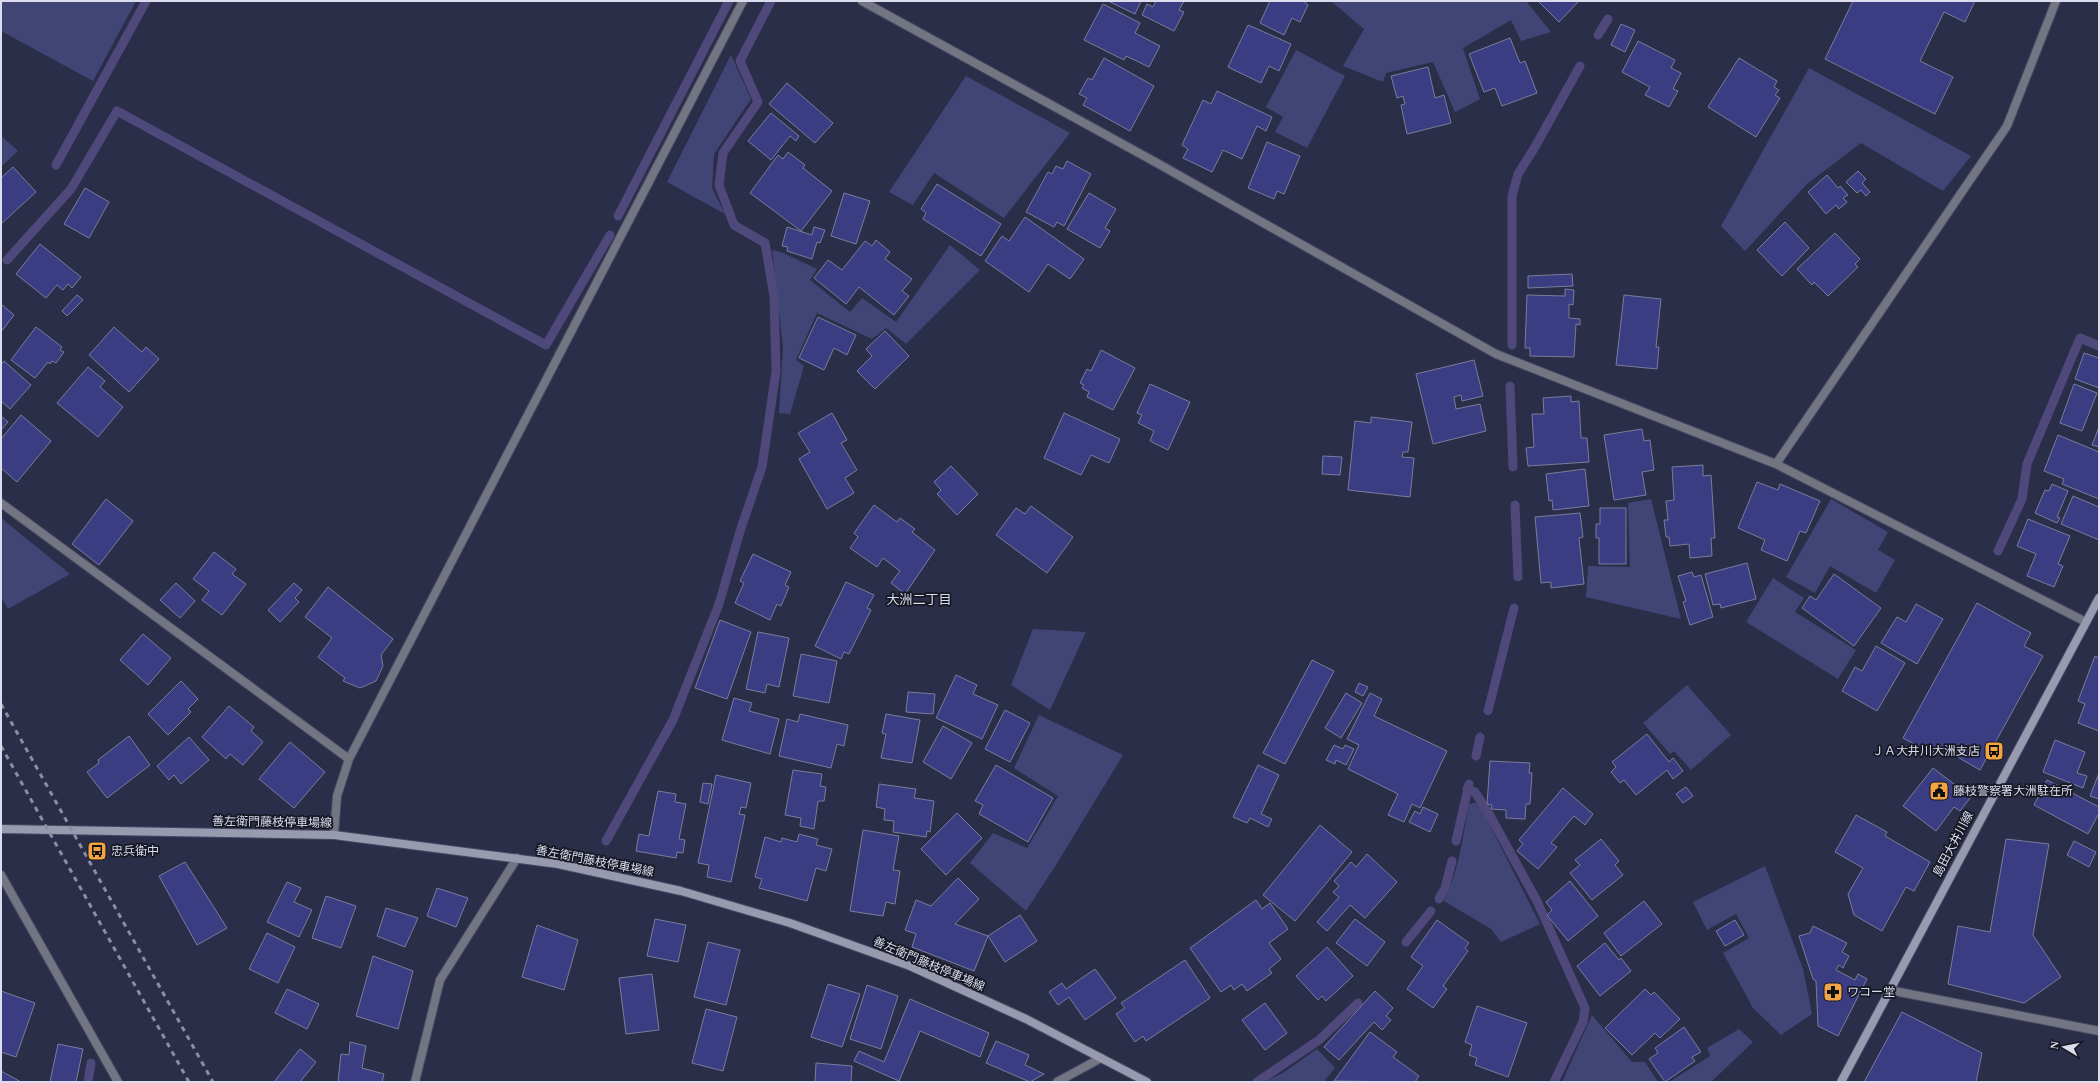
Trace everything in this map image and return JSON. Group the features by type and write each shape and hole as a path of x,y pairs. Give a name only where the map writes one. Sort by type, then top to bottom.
{"main road":[{"name":"島田大井川線","path":"1841,1082 2099,598"},
{"name":"善左衛門藤枝停車場線","path":"1,829 334,835 558,864 681,891 790,923 910,966 1026,1019 1147,1082"}],"street":[{"path":"334,835 337,796 349,759 743,1"},
{"path":"862,1 1157,163 1496,354 1776,464 2086,622"},
{"path":"1776,464 2007,126 2056,1"},
{"path":"1,503 349,759"},
{"path":"415,1082 440,980 517,858"},
{"path":"1,875 118,1082"},
{"path":"1889,990 2099,1031"},
{"path":"1057,1082 1101,1058"}],"shaded area":[{"path":"1,1 136,1 93,81 1,31"},
{"path":"1526,1 1551,32 1521,41 1511,20 1463,48 1480,99 1455,112 1433,62 1386,73 1383,82 1343,66 1364,29 1332,2"},
{"path":"1296,50 1345,76 1307,148 1275,132 1283,117 1266,107"},
{"path":"731,55 751,99 714,154 712,188 725,214 667,182"},
{"path":"1809,68 1971,156 1943,191 1861,143 1807,184 1745,251 1721,226"},
{"path":"966,76 1070,133 1004,218 934,173 913,205 889,192"},
{"path":"1,136 18,151 1,167"},
{"path":"950,245 980,270 906,344 886,328 872,339 817,313 796,360 804,366 790,414 779,413 783,347 772,250 781,252 817,269 810,280 850,312 862,298 896,322"},
{"path":"1651,499 1681,619 1586,597 1588,566 1630,567 1628,503"},
{"path":"1831,499 1888,532 1878,550 1895,560 1876,593 1830,566 1815,593 1786,577"},
{"path":"1,518 70,574 8,609 1,597"},
{"path":"1773,578 1804,598 1795,612 1856,650 1838,679 1746,622"},
{"path":"1033,629 1086,632 1050,710 1011,685"},
{"path":"1687,685 1731,735 1691,770 1674,751 1670,754 1643,723"},
{"path":"1039,715 1123,755 1026,911 970,863 993,833 1027,848 1058,796 1014,768"},
{"path":"1478,802 1540,924 1501,942 1491,929 1444,901 1457,866 1469,804"},
{"path":"1765,866 1803,969 1812,1014 1781,1035 1753,1008 1723,953 1749,938 1736,914 1707,930 1693,902"},
{"path":"1592,1015 1632,1062 1645,1062 1658,1082 1562,1082"},
{"path":"1739,1029 1753,1042 1711,1082 1669,1082 1710,1056 1707,1048"},
{"path":"1317,1049 1335,1068 1325,1080 1327,1082 1264,1082 1283,1073"}],"building":[{"path":"1108,1 1141,1 1135,14"},
{"path":"1156,1 1184,1 1179,10 1184,12 1174,31 1142,15 1147,4 1153,7"},
{"path":"1270,1 1303,1 1308,5 1300,22 1292,18 1284,35 1260,23"},
{"path":"1538,1 1579,1 1559,22"},
{"path":"1853,1 1975,1 1965,22 1944,12 1920,61 1953,77 1935,114 1825,59"},
{"path":"1103,4 1140,23 1135,33 1160,46 1149,67 1126,56 1124,60 1084,40"},
{"path":"1621,24 1635,30 1625,52 1611,45"},
{"path":"1248,25 1291,44 1279,71 1269,66 1261,83 1228,67"},
{"path":"1510,38 1520,63 1525,61 1537,93 1502,106 1495,88 1484,92 1469,54"},
{"path":"1638,41 1675,60 1671,68 1681,73 1673,89 1678,91 1669,107 1645,95 1650,87 1622,72"},
{"path":"1104,58 1154,86 1130,131 1083,105 1087,98 1079,94 1088,78 1092,80"},
{"path":"1739,58 1777,81 1774,87 1779,90 1775,95 1780,98 1756,137 1708,107"},
{"path":"1428,67 1435,98 1444,95 1451,123 1407,134 1401,105 1405,104 1403,96 1397,98 1391,76"},
{"path":"787,83 833,123 815,143 769,104"},
{"path":"1217,91 1272,117 1266,131 1257,126 1242,159 1223,150 1212,172 1183,158 1188,149 1182,145 1203,100 1211,104"},
{"path":"771,113 799,136 796,141 790,136 771,160 748,141"},
{"path":"1267,142 1300,156 1284,194 1277,191 1274,199 1248,188"},
{"path":"788,152 805,165 803,168 832,191 801,231 750,193 778,155 783,159"},
{"path":"1067,161 1091,174 1064,226 1057,222 1054,227 1026,212 1048,172 1052,174 1056,166 1063,169"},
{"path":"13,167 36,192 1,224 1,178"},
{"path":"1858,171 1866,179 1862,183 1870,192 1866,196 1861,190 1857,193 1846,182"},
{"path":"1827,175 1838,188 1840,186 1848,195 1843,198 1847,202 1839,209 1836,205 1826,214 1808,192"},
{"path":"937,184 1001,224 981,256 923,219 926,213 921,209"},
{"path":"85,188 109,202 89,238 64,224"},
{"path":"844,193 870,201 856,244 831,236"},
{"path":"1089,193 1116,209 1105,228 1110,231 1100,248 1067,229"},
{"path":"1025,217 1084,259 1070,279 1048,264 1029,292 985,261 1002,236 1009,241"},
{"path":"1785,222 1809,248 1782,276 1757,250"},
{"path":"787,227 812,235 814,227 825,230 820,243 817,242 812,259 787,251 788,247 782,246"},
{"path":"1835,233 1860,259 1855,264 1858,267 1828,296 1814,282 1812,285 1797,269"},
{"path":"876,240 890,252 885,259 912,279 902,291 909,296 894,315 859,287 846,304 814,278 828,260 842,270 865,241 872,246"},
{"path":"40,244 81,277 72,288 68,284 63,290 57,285 46,298 16,274"},
{"path":"1572,274 1573,286 1528,288 1528,276"},
{"path":"1565,289 1574,290 1573,305 1569,304 1569,318 1580,319 1580,325 1576,324 1574,357 1530,356 1530,348 1525,348 1527,295 1565,296"},
{"path":"77,295 83,300 67,316 62,311"},
{"path":"1624,295 1661,299 1656,347 1659,347 1657,369 1616,365"},
{"path":"1,304 14,315 1,332"},
{"path":"818,317 856,335 847,355 834,348 824,370 799,358"},
{"path":"36,327 62,347 60,350 64,352 56,363 52,361 50,364 48,362 35,378 11,360"},
{"path":"114,327 142,352 146,347 159,359 129,392 89,355"},
{"path":"885,331 909,356 875,389 857,371 872,356 866,349"},
{"path":"1101,350 1135,368 1113,410 1087,397 1089,392 1082,388 1084,385 1080,383 1087,369 1091,371"},
{"path":"2084,353 2099,358 2099,388 2075,379"},
{"path":"1474,360 1483,396 1462,401 1461,395 1454,397 1456,409 1480,404 1486,431 1433,444 1416,374"},
{"path":"4,361 31,385 10,409 1,401 1,365"},
{"path":"88,367 105,381 100,387 123,407 98,437 57,403"},
{"path":"1150,384 1190,402 1168,450 1150,441 1154,431 1138,423 1142,415 1137,413"},
{"path":"2074,384 2097,393 2082,431 2060,423"},
{"path":"1571,396 1571,402 1579,401 1581,438 1587,438 1589,462 1528,466 1526,448 1534,447 1532,414 1544,414 1543,398"},
{"path":"832,413 847,440 841,443 857,470 845,478 854,493 827,509 799,459 810,452 798,433"},
{"path":"1064,413 1120,439 1109,463 1091,455 1081,475 1044,458"},
{"path":"21,415 51,441 17,482 1,468 1,439"},
{"path":"1,416 8,422 1,430"},
{"path":"1371,417 1412,422 1408,452 1403,452 1402,457 1414,458 1410,497 1348,490 1355,421 1371,423"},
{"path":"2099,427 2099,447 2092,445"},
{"path":"1642,429 1644,441 1650,440 1654,470 1642,472 1646,495 1614,500 1604,435"},
{"path":"2058,435 2099,452 2099,499 2062,484 2064,479 2044,471"},
{"path":"1323,456 1342,457 1340,475 1322,474"},
{"path":"1703,465 1703,476 1711,475 1715,538 1711,538 1712,556 1690,558 1689,544 1670,546 1669,537 1666,537 1664,520 1668,520 1666,501 1674,500 1672,467"},
{"path":"951,466 978,494 957,515 937,494 941,490 934,482"},
{"path":"1585,469 1589,506 1553,510 1552,500 1549,501 1546,474"},
{"path":"1757,482 1778,490 1780,484 1820,501 1806,533 1800,531 1787,561 1761,550 1765,540 1738,528"},
{"path":"2052,484 2068,491 2057,517 2060,518 2057,523 2035,513 2045,490 2049,491"},
{"path":"2073,496 2099,507 2099,540 2061,524"},
{"path":"106,499 133,521 99,565 72,544"},
{"path":"874,505 897,522 900,518 915,529 912,532 935,550 905,594 891,583 900,571 883,558 877,567 850,548 858,537 854,533"},
{"path":"1031,506 1073,537 1047,573 996,535 1016,508 1025,514"},
{"path":"1600,508 1626,508 1626,564 1599,564 1599,538 1596,538 1596,524 1600,524"},
{"path":"1580,513 1583,537 1579,538 1584,584 1551,588 1551,582 1541,583 1535,517"},
{"path":"2028,519 2070,536 2058,564 2063,566 2054,587 2027,576 2036,554 2017,546"},
{"path":"214,552 236,569 232,574 246,584 222,615 202,600 209,591 193,579"},
{"path":"753,554 791,572 785,585 789,587 781,606 777,604 770,620 735,603 744,583 740,581"},
{"path":"1747,563 1756,599 1721,608 1720,604 1713,605 1705,574"},
{"path":"1692,572 1694,577 1701,575 1713,617 1690,625 1683,602 1686,601 1678,576"},
{"path":"1834,574 1881,608 1854,646 1802,608 1810,596 1816,600"},
{"path":"846,582 874,595 867,608 871,610 849,654 844,652 841,659 815,646"},
{"path":"176,583 195,601 180,618 160,600"},
{"path":"294,583 302,590 295,598 299,602 280,622 268,610"},
{"path":"328,587 393,639 381,655 383,666 376,681 360,688 343,681 345,678 318,657 332,638 305,617"},
{"path":"1977,603 2031,633 2024,646 2043,656 1980,770 1937,745 1932,754 1903,738"},
{"path":"1916,604 1943,619 1917,664 1881,643 1897,617 1906,622"},
{"path":"720,620 751,632 727,699 695,688"},
{"path":"758,632 789,638 779,687 767,684 765,693 746,689"},
{"path":"143,634 171,658 148,685 120,660"},
{"path":"1876,646 1905,663 1877,711 1842,691 1855,667 1862,671"},
{"path":"801,654 837,661 829,703 793,696"},
{"path":"2095,656 2099,658 2099,731 2078,723 2085,704 2078,701"},
{"path":"1312,660 1334,671 1285,764 1263,753"},
{"path":"956,675 977,685 973,694 998,705 982,739 936,718"},
{"path":"181,681 198,699 188,709 191,712 168,735 148,714"},
{"path":"1359,683 1368,687 1363,696 1355,692"},
{"path":"908,692 935,694 933,714 906,712"},
{"path":"1346,693 1362,703 1341,738 1325,728"},
{"path":"1370,693 1382,699 1374,716 1447,751 1420,808 1412,804 1404,822 1388,815 1398,794 1348,769 1359,745 1347,739"},
{"path":"734,698 752,703 749,711 779,719 770,754 722,740"},
{"path":"229,706 254,727 251,731 263,742 243,765 230,754 226,759 202,737"},
{"path":"1005,710 1030,723 1010,762 985,749"},
{"path":"800,714 848,725 844,746 837,744 831,768 779,756 787,719 798,722"},
{"path":"886,714 920,720 912,763 881,758 886,734 882,733"},
{"path":"943,726 972,743 951,779 923,762"},
{"path":"1647,734 1669,762 1673,758 1683,771 1673,779 1667,770 1636,795 1624,780 1620,783 1611,772 1616,767 1612,762"},
{"path":"129,736 150,765 107,798 87,772 99,763 98,760"},
{"path":"189,737 209,760 181,784 174,775 169,780 157,766"},
{"path":"2055,740 2085,752 2077,773 2087,776 2083,788 2043,772"},
{"path":"290,742 325,772 294,808 259,779"},
{"path":"1334,745 1343,749 1345,745 1354,749 1346,765 1336,760 1335,764 1326,760"},
{"path":"1490,761 1530,763 1529,773 1532,773 1530,804 1526,804 1525,819 1506,818 1506,810 1491,809 1492,805 1487,804"},
{"path":"996,765 1053,798 1028,842 979,814 983,805 975,801"},
{"path":"1258,765 1279,775 1261,814 1272,819 1268,827 1250,818 1247,823 1233,817"},
{"path":"1933,768 1971,797 1960,811 1954,807 1936,831 1903,806"},
{"path":"793,770 822,774 820,786 826,787 824,801 818,801 814,829 800,826 801,818 785,815"},
{"path":"2099,773 2099,799 2090,796"},
{"path":"716,775 751,783 746,808 741,807 739,814 745,815 731,882 707,877 709,865 698,863"},
{"path":"2047,780 2099,807 2099,813 2088,834 2034,805"},
{"path":"703,783 712,784 708,804 700,802"},
{"path":"879,784 916,789 914,798 934,801 930,832 927,831 926,837 893,832 894,821 884,820 885,809 876,807"},
{"path":"1686,787 1693,796 1683,803 1676,794"},
{"path":"1563,788 1593,814 1585,825 1574,816 1551,843 1557,847 1538,869 1517,851 1523,844 1519,840"},
{"path":"658,791 676,794 675,802 686,804 679,839 685,840 683,853 677,852 676,858 636,851 639,834 649,836"},
{"path":"1423,807 1438,814 1430,832 1409,822 1415,811 1420,814"},
{"path":"957,813 982,838 946,875 921,849"},
{"path":"1856,815 1887,832 1885,836 1930,862 1914,891 1906,887 1882,931 1854,915 1848,894 1863,868 1835,852"},
{"path":"1320,825 1352,852 1295,921 1263,895"},
{"path":"863,830 899,836 893,870 900,871 895,904 886,902 883,916 850,911"},
{"path":"799,834 818,839 816,845 832,849 826,871 816,868 807,901 759,888 762,879 755,877 765,837 781,842 782,838 797,842"},
{"path":"1601,839 1619,861 1615,865 1623,875 1592,900 1570,873 1580,865 1575,860"},
{"path":"2006,839 2049,844 2033,935 2061,977 2024,1003 1948,984 1958,926 1990,932"},
{"path":"2074,841 2096,852 2089,867 2067,855"},
{"path":"1367,854 1397,882 1365,918 1350,905 1327,931 1317,922 1339,897 1333,892 1339,886 1334,881 1351,862 1356,867"},
{"path":"185,862 227,928 197,945 159,876"},
{"path":"958,878 979,899 955,924 988,936 974,971 912,947 916,934 905,930 916,900 931,906"},
{"path":"1570,881 1598,916 1568,941 1547,915 1552,910 1546,902"},
{"path":"287,882 301,888 294,902 312,910 299,937 267,922"},
{"path":"437,888 468,898 456,927 427,916"},
{"path":"326,896 356,906 341,948 312,938"},
{"path":"1256,900 1262,909 1270,903 1288,929 1269,943 1281,959 1269,969 1272,973 1247,991 1242,984 1234,990 1231,985 1221,992 1190,948"},
{"path":"1644,901 1662,924 1621,956 1604,933"},
{"path":"386,908 418,918 405,947 377,936"},
{"path":"1020,915 1037,941 1005,962 988,936"},
{"path":"655,919 686,925 678,962 647,956"},
{"path":"1355,919 1385,942 1367,966 1336,943"},
{"path":"1437,920 1469,943 1465,948 1468,951 1443,986 1447,989 1433,1008 1407,989 1423,966 1411,957"},
{"path":"1735,920 1744,935 1725,946 1716,931"},
{"path":"537,925 578,940 564,990 522,977"},
{"path":"1813,926 1847,943 1842,952 1849,956 1843,968 1839,965 1836,970 1855,980 1858,974 1867,979 1838,1036 1818,1026 1816,981 1813,979 1799,936 1810,933"},
{"path":"267,933 295,947 278,983 249,969"},
{"path":"708,942 740,950 726,1005 694,997"},
{"path":"1605,943 1619,960 1621,958 1631,971 1600,996 1577,966"},
{"path":"1327,947 1353,976 1326,1001 1322,996 1318,1000 1296,976"},
{"path":"373,956 413,971 398,1029 356,1016"},
{"path":"1185,960 1210,998 1146,1041 1143,1036 1135,1042 1116,1014 1125,1008 1121,1003"},
{"path":"1095,969 1116,998 1085,1020 1069,997 1058,1005 1049,992 1062,983 1066,989"},
{"path":"652,974 659,1030 626,1034 619,978"},
{"path":"828,984 860,994 842,1047 811,1037"},
{"path":"867,985 898,996 881,1049 850,1039"},
{"path":"287,989 319,1004 307,1029 275,1013"},
{"path":"1645,989 1651,995 1654,992 1680,1019 1660,1038 1655,1033 1632,1055 1605,1028"},
{"path":"1,991 35,1003 16,1057 1,1052"},
{"path":"1375,991 1393,1008 1386,1016 1391,1020 1382,1030 1374,1022 1339,1060 1324,1047"},
{"path":"910,999 989,1033 980,1057 920,1031 899,1081 854,1061 859,1051 884,1062"},
{"path":"1265,1003 1287,1033 1265,1050 1242,1020"},
{"path":"1477,1006 1527,1023 1508,1077 1475,1065 1477,1058 1469,1055 1472,1045 1465,1042"},
{"path":"706,1009 737,1017 723,1071 692,1063"},
{"path":"1902,1012 1982,1053 1976,1082 1864,1082"},
{"path":"1684,1027 1701,1052 1692,1057 1695,1061 1665,1082 1649,1059 1658,1053 1655,1048"},
{"path":"1370,1032 1397,1052 1393,1057 1419,1076 1415,1082 1334,1081"},
{"path":"996,1041 1029,1055 1025,1065 1044,1074 1030,1082 986,1063"},
{"path":"350,1042 366,1046 362,1068 384,1074 382,1082 338,1082 341,1054 349,1055"},
{"path":"58,1044 83,1049 76,1082 50,1082"},
{"path":"300,1049 316,1062 300,1082 274,1082"},
{"path":"816,1063 852,1066 851,1082 815,1082"},
{"path":"1,1071 21,1082 1,1082"}],"waterway":[{"path":"56,165 146,1"},
{"path":"618,216 729,1"},
{"path":"606,841 673,720 719,604 741,528 762,467 776,371 774,296 765,243 734,225 719,185 723,153 758,102 740,61 771,1"},
{"path":"1598,35 1608,19"},
{"path":"1512,345 1512,196 1518,174 1535,147 1580,66"},
{"path":"7,260 71,189 117,111 546,345 610,235"},
{"path":"1998,551 2022,499 2027,464 2080,338 2099,346"},
{"path":"1510,386 1513,467"},
{"path":"1515,505 1518,577"},
{"path":"1488,711 1514,608"},
{"path":"1476,756 1480,737"},
{"path":"1456,841 1469,784"},
{"path":"1467,789 1475,792 1489,814 1537,901 1585,1008 1583,1022 1554,1082"},
{"path":"1439,899 1445,888 1452,861"},
{"path":"1406,942 1431,911"},
{"path":"1257,1082 1319,1040 1358,1003"},
{"path":"88,1082 91,1063"}],"railway":[{"path":"1,704 213,1082"},
{"path":"1,746 189,1082"}],"place":[{"name":"ＪＡ大井川大洲支店","path":"1994,751"},
{"name":"藤枝警察署大洲駐在所","path":"1939,791"},
{"name":"忠兵衛中","path":"97,851"},
{"name":"ワコー堂","path":"1833,992"}],"district":[{"name":"大洲二丁目","path":"919,599"}]}
